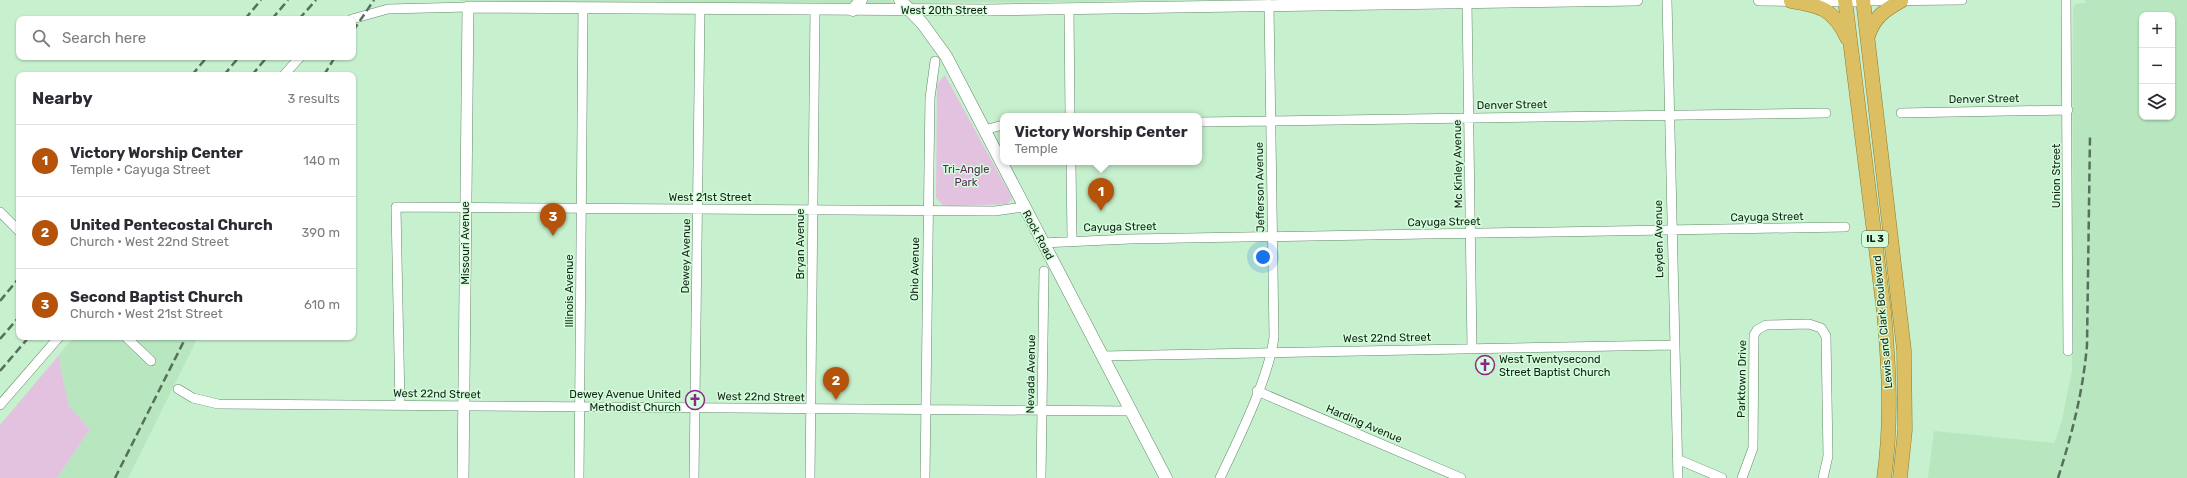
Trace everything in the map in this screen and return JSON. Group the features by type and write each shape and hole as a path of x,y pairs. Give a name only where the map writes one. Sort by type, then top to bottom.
{"highway":[{"name":"Lewis and Clark Boulevard","path":"1863,0 1904,350 1904,430 1900,478"},
{"path":"1791,1 1822,7 1830,12 1843,30 1850,44"},
{"name":"Lewis and Clark Boulevard","path":"1845,1 1884,312 1888,361 1888,432 1884,478"},
{"path":"1867,38 1872,26 1881,12 1902,1"}],"main road":[{"path":"853,10 861,0"},
{"name":"Rock Road","path":"900,0 926,29 946,56 1000,161"},
{"name":"Rock Road","path":"1002,165 1166,478"}],"street":[{"name":"West 20th Street","path":"468,7 499,4 583,8 700,10 910,10 1637,0"},
{"name":"Leyden Avenue","path":"1667,0 1671,230 1678,478"},
{"path":"1759,0 1962,0"},
{"name":"Union Street","path":"2066,0 2068,110 2068,351"},
{"name":"Mc Kinley Avenue","path":"1467,2 1470,117 1472,349"},
{"name":"Jefferson Avenue","path":"1220,478 1257,391 1271,352 1274,337 1269,5"},
{"path":"356,18 388,8 468,7"},
{"name":"Missouri Avenue","path":"463,478 468,7"},
{"name":"Illinois Avenue","path":"579,478 583,8"},
{"path":"1069,9 1070,113"},
{"name":"Dewey Avenue","path":"694,478 700,10"},
{"name":"Bryan Avenue","path":"810,478 815,10"},
{"path":"287,72 297,60"},
{"name":"Ohio Avenue","path":"925,478 930,98 935,61"},
{"name":"Denver Street","path":"1901,112 2068,110"},
{"name":"Denver Street","path":"1202,122 1826,113"},
{"path":"984,130 1000,126"},
{"path":"1071,165 1072,240"},
{"name":"West 21st Street","path":"400,405 396,206 995,211 1024,207"},
{"path":"0,212 16,228"},
{"name":"Cayuga Street","path":"1042,243 1072,240 1845,227"},
{"name":"Nevada Avenue","path":"1041,478 1044,271"},
{"name":"Parktown Drive","path":"1742,478 1753,448 1754,335 1757,330 1766,326 1809,324 1821,328 1826,336 1828,456 1823,478"},
{"path":"0,405 56,340"},
{"path":"129,340 151,361"},
{"name":"West 22nd Street","path":"1102,356 1674,345"},
{"name":"West 22nd Street","path":"178,389 193,398 218,404 1042,412 1130,411"},
{"name":"Harding Avenue","path":"1257,391 1450,476 1461,478"},
{"path":"1677,459 1722,478"}],"shaded area":[{"path":"890,0 894,4 460,1"},
{"path":"908,0 1265,0 912,3"},
{"path":"2085,0 2187,0 2187,478 1928,478 1934,431 2054,443 2062,421 2072,370 2073,8 2075,4 2085,3"},
{"path":"72,340 197,340 128,478 57,478 90,429 69,406 59,355"}],"green space":[{"name":"Tri-Angle Park","path":"945,75 1012,198 1008,204 951,206 943,205 936,198 937,84"},
{"path":"59,355 69,406 90,429 57,478 0,478 0,425"}],"railway":[{"path":"248,16 261,0"},
{"path":"275,16 288,0"},
{"path":"302,16 316,0"},
{"path":"356,27 374,0"},
{"path":"194,72 204,60"},
{"path":"226,72 236,60"},
{"path":"254,72 264,60"},
{"path":"326,72 333,60"},
{"path":"2058,478 2076,413 2083,379 2087,345 2090,136"},
{"path":"0,301 16,282"},
{"path":"0,339 16,320"},
{"path":"0,371 26,340"},
{"path":"115,478 184,340"}],"place":[{"name":"Victory Worship Center","path":"1101,211"},
{"name":"Second Baptist Church","path":"553,236"},
{"name":"West Twentysecond Street Baptist Church","path":"1485,365"},
{"name":"Dewey Avenue United Methodist Church","path":"695,400"},
{"name":"United Pentecostal Church","path":"836,400"}]}
